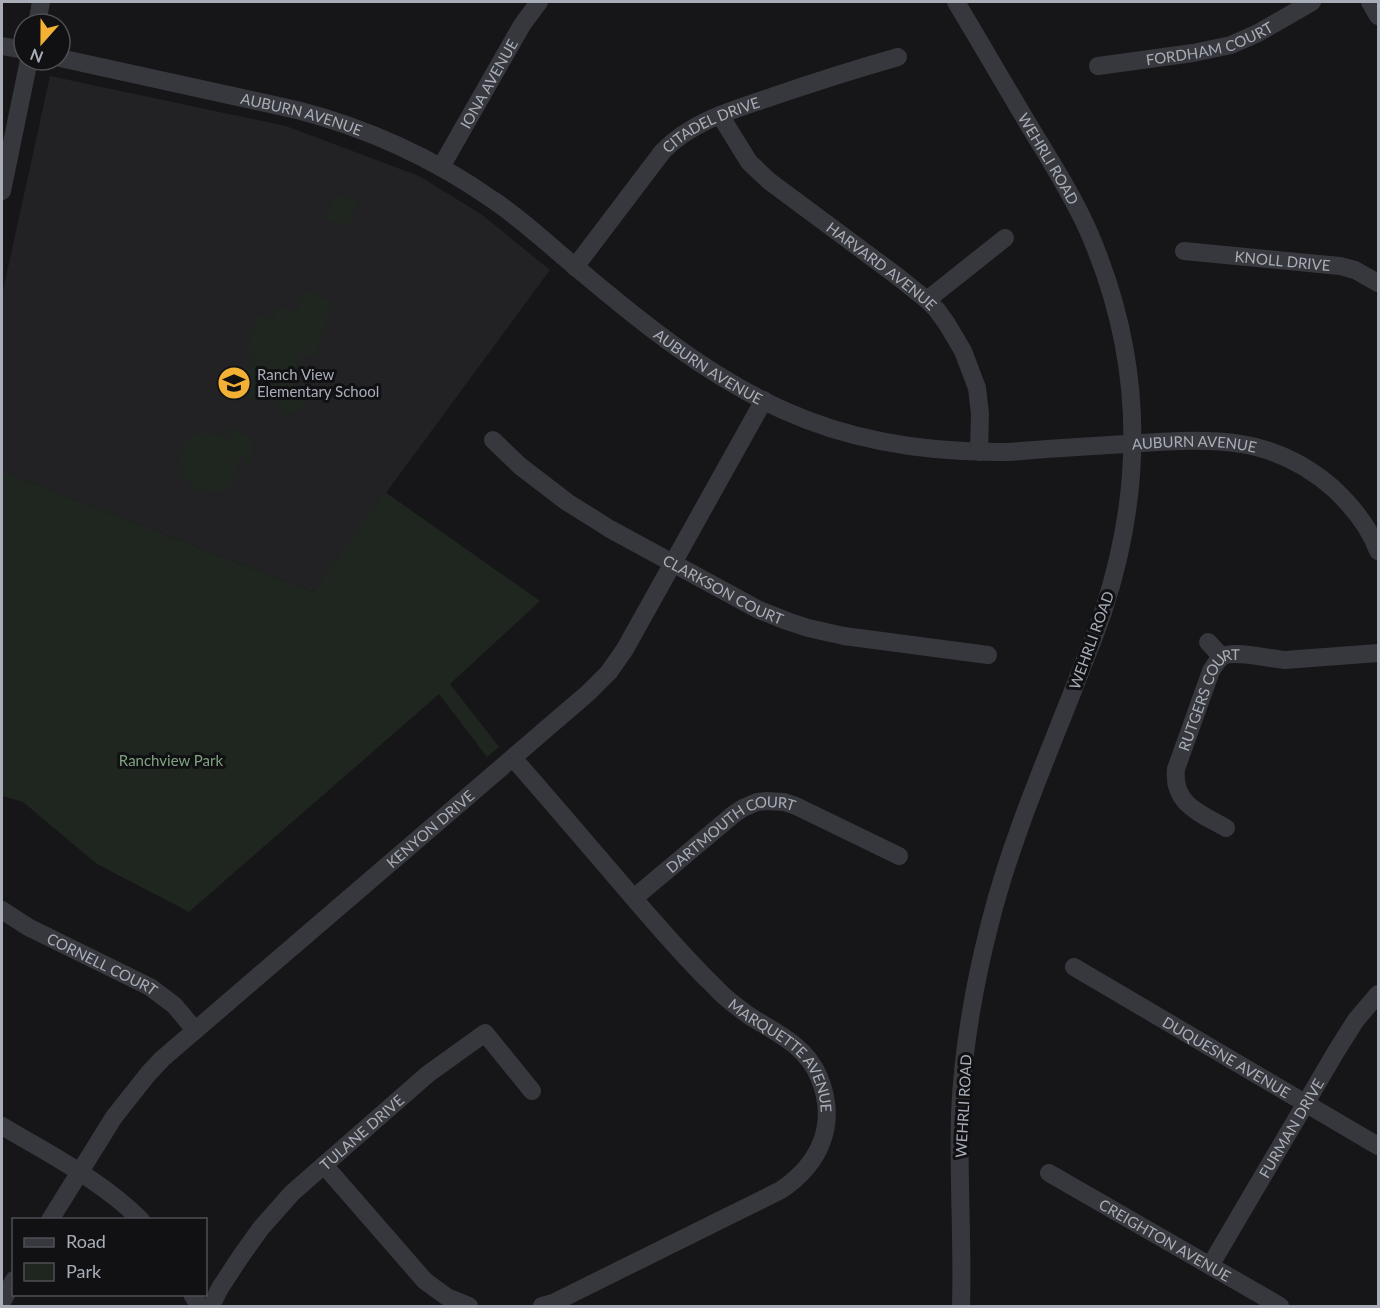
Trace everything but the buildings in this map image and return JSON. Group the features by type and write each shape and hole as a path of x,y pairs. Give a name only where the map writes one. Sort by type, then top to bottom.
{"street":[{"name":"WEHRLI ROAD","path":"956,2 1066,186 1086,226 1102,264 1116,309 1125,347 1132,406 1131,480 1125,532 1118,561 1097,629 1007,864 991,920 970,1017 960,1113 961,1306"},
{"name":"FORDHAM COURT","path":"1098,66 1193,53 1230,45 1258,33 1312,2"},
{"path":"1370,2 1378,16"},
{"name":"IONA AVENUE","path":"441,167 532,4"},
{"name":"CITADEL DRIVE","path":"575,267 663,151 692,128 720,115 844,72 898,57"},
{"name":"AUBURN AVENUE","path":"72,61 297,110 367,132 408,150 458,176 495,201 673,345 728,381 795,415 865,437 935,450 1008,452 1176,440 1223,441 1243,444 1286,457 1322,478 1348,502 1364,522 1378,551"},
{"path":"2,191 27,72"},
{"name":"HARVARD AVENUE","path":"720,115 749,162 769,181 927,300 948,324 963,351 977,388 980,414 979,452"},
{"path":"927,300 1005,238"},
{"name":"KNOLL DRIVE","path":"1184,252 1340,266 1355,270 1378,282"},
{"name":"KENYON DRIVE","path":"52,1218 124,1102 162,1059 513,758 609,672 625,649 674,564 764,400"},
{"name":"CLARKSON COURT","path":"493,440 520,466 567,502 610,529 759,610 808,628 844,636 988,655"},
{"path":"1208,642 1222,657"},
{"name":"RUTGERS COURT","path":"1226,828 1186,804 1179,793 1175,778 1176,769 1216,662 1222,657 1235,654 1285,660 1378,653"},
{"name":"MARQUETTE AVENUE","path":"513,758 700,972 728,999 754,1019 783,1035 807,1057 825,1093 827,1120 821,1145 812,1162 793,1182 781,1190 553,1303 542,1306"},
{"name":"DARTMOUTH COURT","path":"634,898 734,814 757,802 776,801 796,806 899,856"},
{"name":"CORNELL COURT","path":"2,910 28,927 150,987 174,1005 195,1030"},
{"name":"DUQUESNE AVENUE","path":"1074,967 1378,1146"},
{"name":"FURMAN DRIVE","path":"1210,1266 1337,1050 1356,1020 1378,994"},
{"name":"TULANE DRIVE","path":"211,1306 220,1288 261,1227 292,1193 428,1074 485,1033 532,1091"},
{"path":"2,1126 99,1184 128,1206 139,1218"},
{"path":"324,1165 425,1281 447,1297 469,1306"},
{"name":"CREIGHTON AVENUE","path":"1049,1173 1280,1306"},
{"path":"2,1302 12,1284"}],"shaded area":[{"name":"Ranch View Elementary School","path":"50,76 286,126 419,176 481,214 550,270 313,592 2,471 2,295"}],"green space":[{"path":"333,195 357,201 351,225 327,220"},
{"path":"303,291 332,300 315,358 301,354 293,383 304,391 306,404 298,412 286,414 275,402 277,393 268,390 264,403 227,389 230,380 241,385 255,359 247,354 257,315 273,320 276,306 297,311"},
{"path":"228,427 236,430 238,434 247,435 253,444 251,465 243,455 240,456 230,484 223,492 205,491 193,486 184,478 182,472 181,458 186,444 195,434 202,433 234,440"},
{"name":"Ranchview Park","path":"2,471 313,592 385,492 540,601 450,684 499,747 487,757 439,694 189,912 97,864 23,802 2,796"}],"place":[{"name":"Ranch View Elementary School","path":"234,383"}]}
